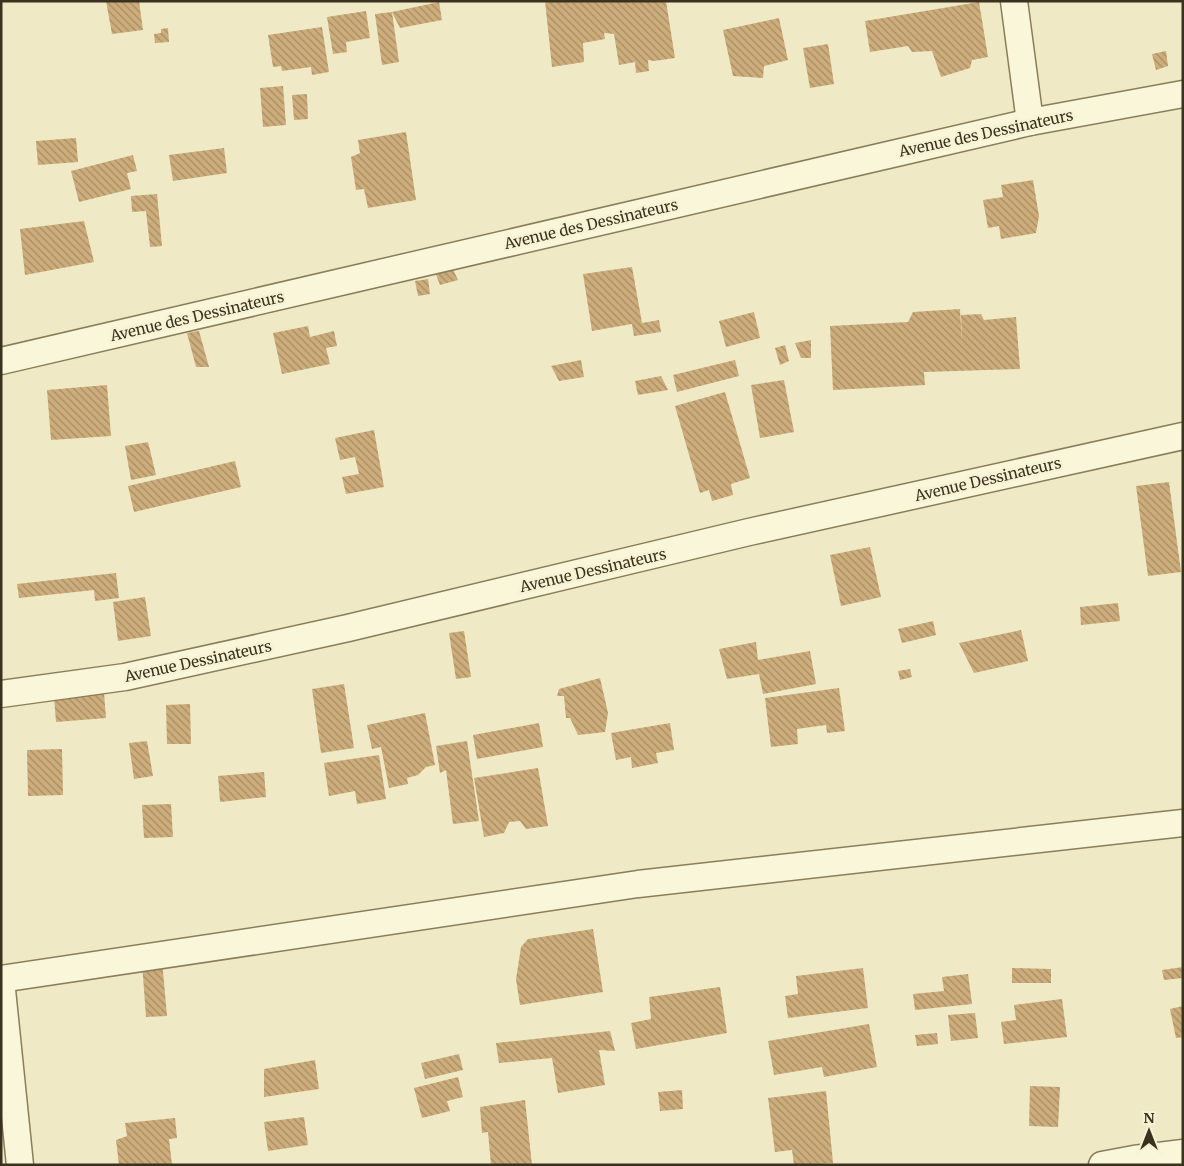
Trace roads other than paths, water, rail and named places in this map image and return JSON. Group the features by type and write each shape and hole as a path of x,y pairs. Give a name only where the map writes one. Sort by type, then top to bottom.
{"street":[{"path":"1014,1 1030,122"},
{"name":"Avenue des Dessinateurs","path":"1,361 1030,122 1183,94"},
{"name":"Avenue Dessinateurs","path":"1,694 124,678 348,628 749,532 1183,436"},
{"path":"20,1165 1,979 638,884 1183,823"},
{"path":"1102,1165 1134,1159 1183,1154"}]}
